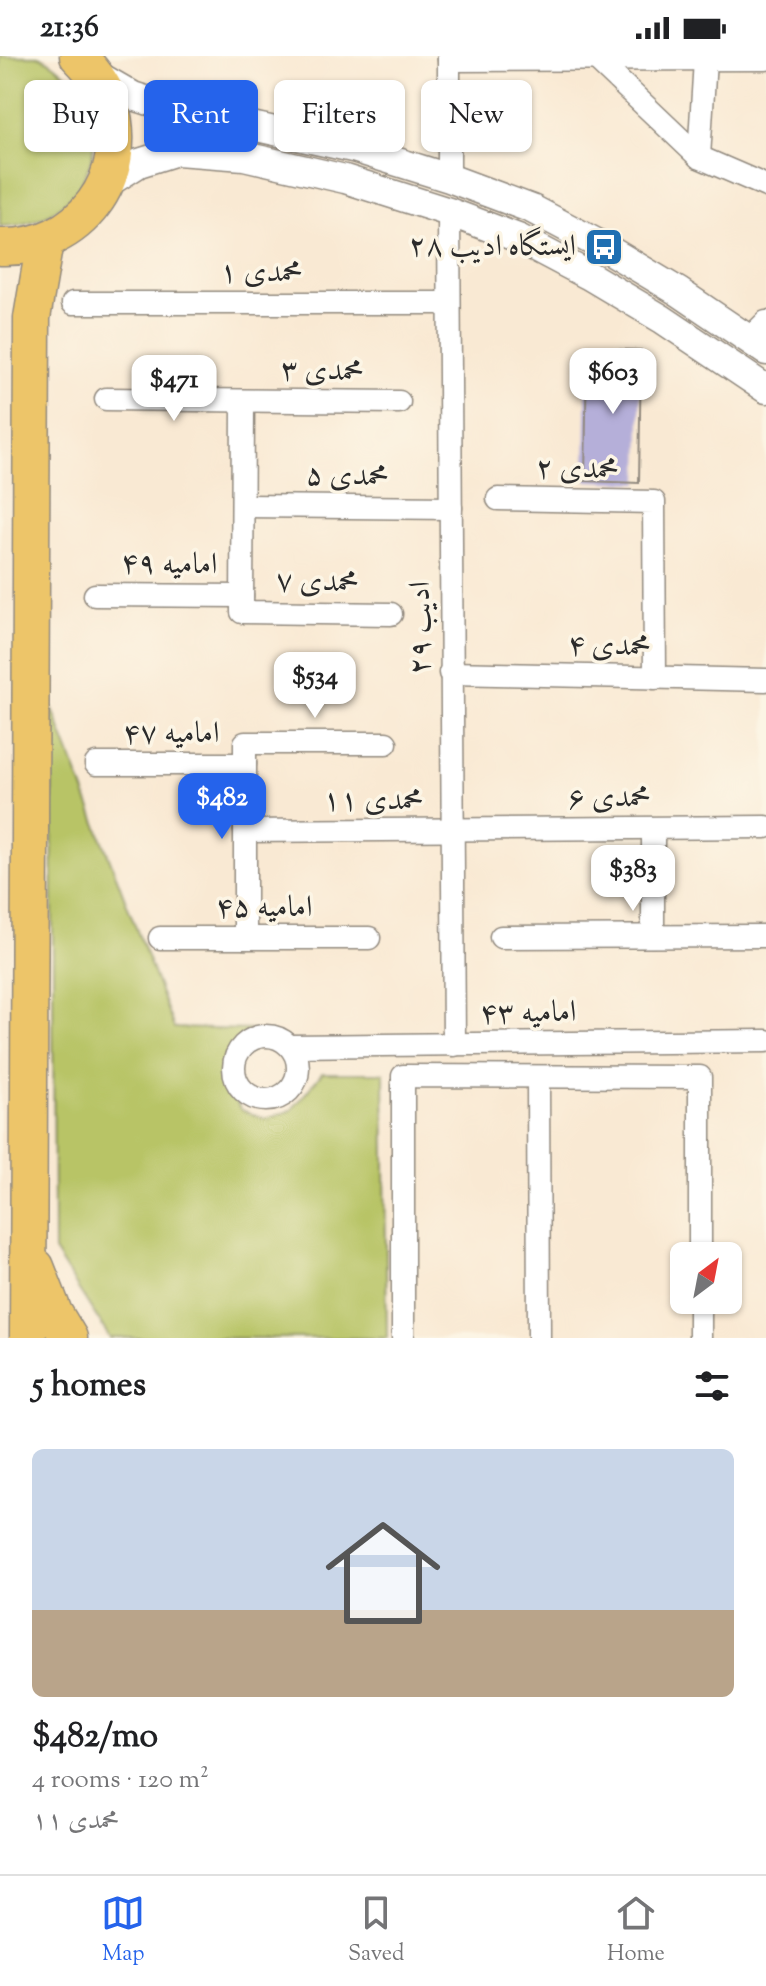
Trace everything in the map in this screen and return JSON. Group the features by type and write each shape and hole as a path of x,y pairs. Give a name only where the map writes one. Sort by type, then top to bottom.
{"main road":[{"path":"0,247 17,248 45,241 70,228 91,208 106,184 115,156 115,127 109,99 86,65"},
{"path":"28,1338 32,318 45,241"},
{"path":"29,1249 54,1313 69,1338"}],"street":[{"path":"449,178 449,58 766,59"},
{"path":"597,60 699,157 766,186"},
{"path":"699,157 705,60"},
{"path":"86,65 133,96 178,110 353,148 449,178 532,209 760,337"},
{"path":"106,184 139,163 177,151 244,156 345,179 518,238 662,319 766,389"},
{"name":"ادیب ۲۹","path":"449,212 454,1045"},
{"name":"محمدی ۱","path":"73,303 448,303"},
{"name":"محمدی ۳","path":"106,399 399,402"},
{"path":"242,604 243,401"},
{"name":"محمدی ۲","path":"498,499 654,502 655,678"},
{"name":"محمدی ۵","path":"243,506 451,508"},
{"name":"امامیه ۴۹","path":"95,595 242,604"},
{"name":"محمدی ۷","path":"242,604 391,614"},
{"name":"محمدی ۴","path":"450,673 766,680"},
{"name":"امامیه ۴۷","path":"96,764 386,743"},
{"path":"245,753 245,938"},
{"name":"محمدی ۶","path":"453,832 766,827"},
{"path":"653,829 653,936"},
{"name":"محمدی ۱۱","path":"245,831 453,832"},
{"path":"501,937 766,936"},
{"name":"امامیه ۴۵","path":"160,938 369,938"},
{"name":"امامیه ۴۳","path":"291,1046 766,1041"},
{"path":"601,1043 601,1077"},
{"path":"403,1338 403,1076 700,1077 700,1242"},
{"path":"538,1077 539,1338"},
{"path":"700,1314 700,1338"}],"green space":[{"path":"0,56 37,56 50,62 70,80 24,80 24,152 93,152 86,174 72,195 53,212 29,222 0,226"},
{"path":"52,707 174,1028 250,1030 232,1052 225,1068 228,1085 241,1110 266,1119 292,1110 322,1073 384,1073 387,1338 110,1338 54,1251"}],"building":[{"path":"587,349 641,350 639,483 585,481"}],"place":[{"name":"ایستگاه ادیب ۲۸","path":"604,247"}]}
